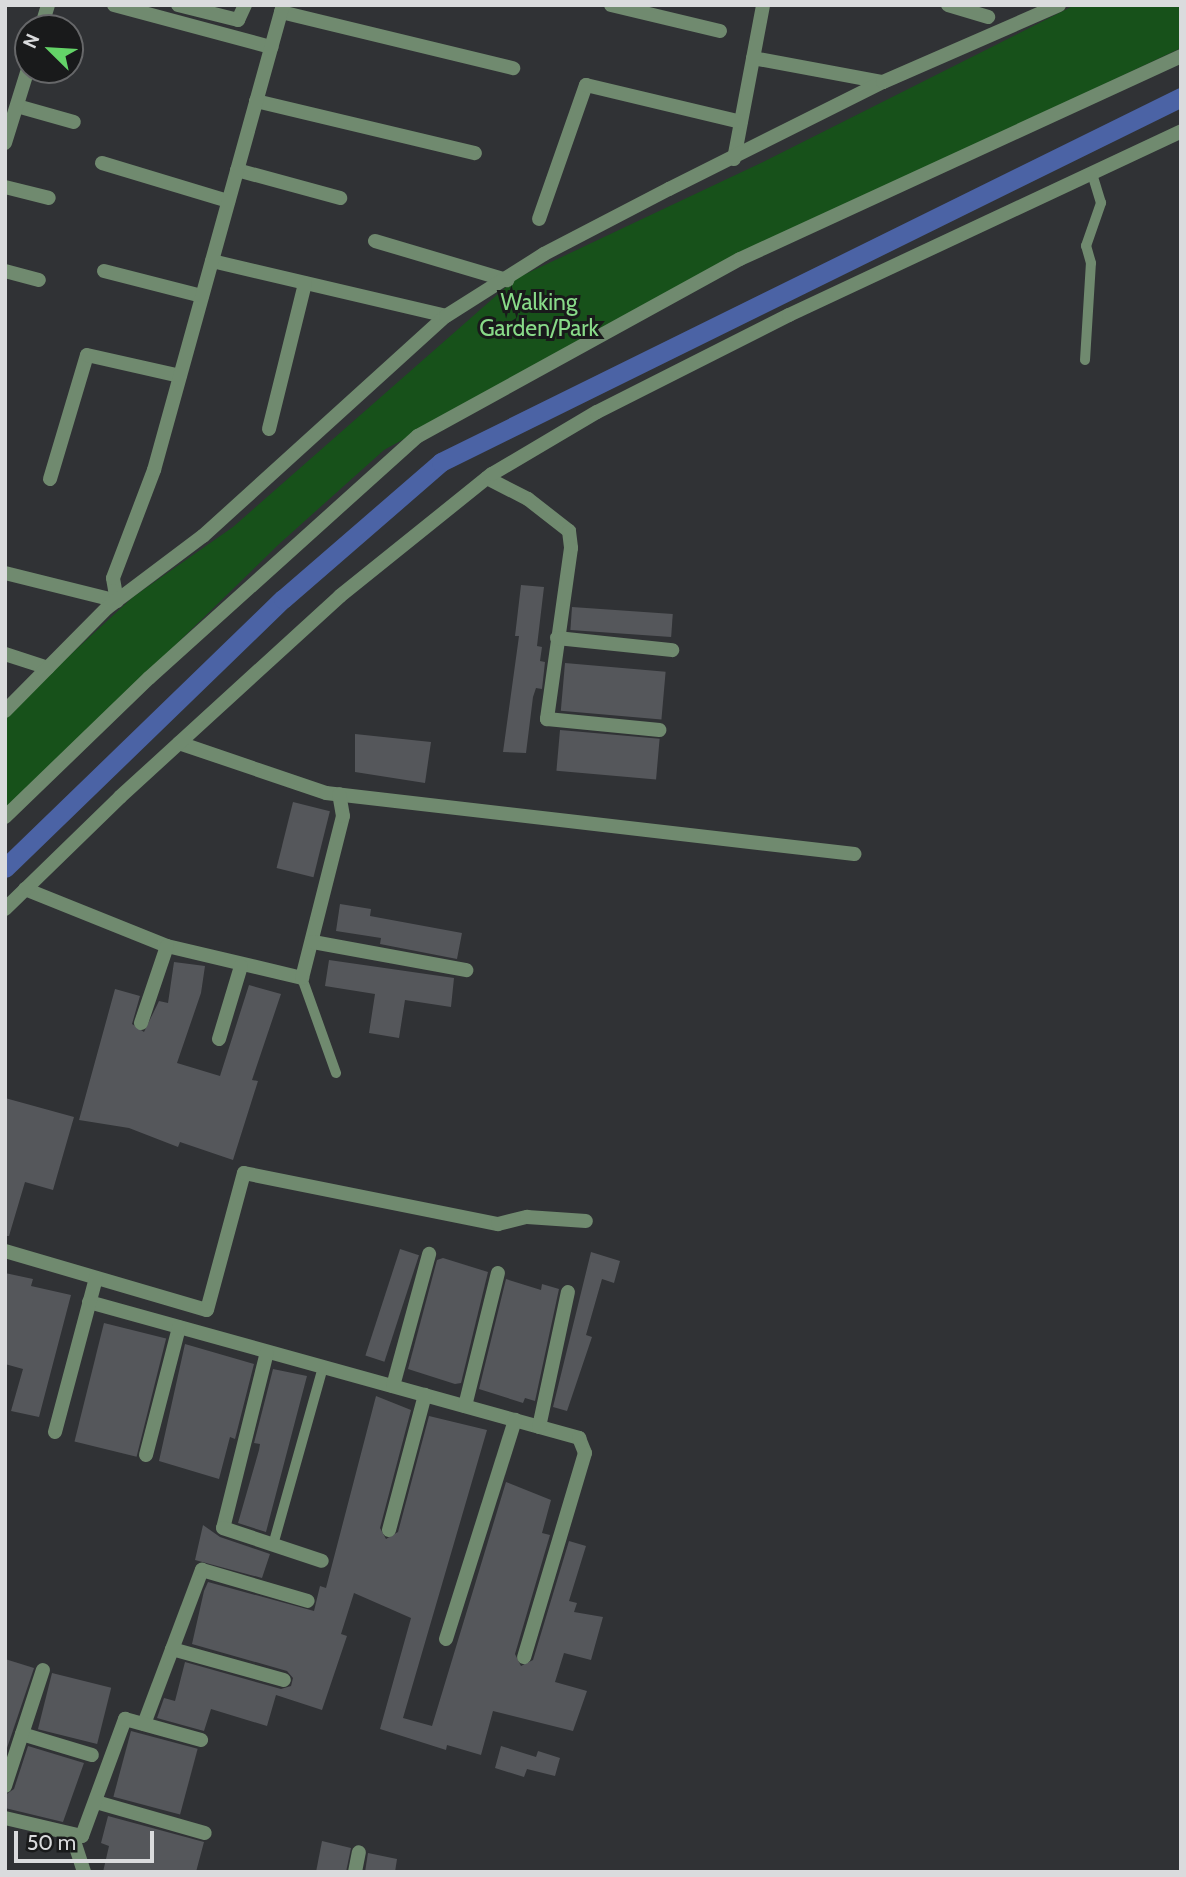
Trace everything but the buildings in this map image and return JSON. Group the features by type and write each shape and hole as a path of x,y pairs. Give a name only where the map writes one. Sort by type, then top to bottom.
{"street":[{"path":"114,5 271,47"},
{"path":"178,5 238,20 245,5"},
{"path":"611,5 662,11 720,31"},
{"path":"734,159 763,5"},
{"path":"948,5 988,17"},
{"path":"5,710 117,601 203,536 446,316 507,281 544,254 883,82 1037,10 1059,5"},
{"path":"117,601 113,578 154,470 282,9 513,68"},
{"path":"5,817 149,678 418,436 740,259 1181,56"},
{"path":"753,58 883,82"},
{"path":"5,143 24,84"},
{"path":"539,219 586,85 741,122"},
{"path":"256,102 475,153"},
{"path":"17,106 74,122"},
{"path":"5,909 179,743 340,596 487,478 597,412 1181,131"},
{"path":"102,163 228,201"},
{"path":"237,170 340,198"},
{"path":"5,187 49,198"},
{"path":"374,241 507,281"},
{"path":"212,261 446,316"},
{"path":"5,271 39,280"},
{"path":"104,271 202,296"},
{"path":"269,429 305,283"},
{"path":"50,479 87,355 180,376"},
{"path":"487,478 528,499 569,531 570,548 547,719 659,730"},
{"path":"5,573 117,601"},
{"path":"557,638 672,650"},
{"path":"5,654 48,668"},
{"path":"179,743 310,789 339,794 854,854"},
{"path":"25,889 167,946 241,966 302,978 344,816 339,794"},
{"path":"313,942 466,970"},
{"path":"141,1023 167,946"},
{"path":"219,1039 241,966"},
{"path":"5,1251 207,1310 244,1173 498,1224 527,1217 586,1221"},
{"path":"393,1387 429,1254"},
{"path":"465,1406 498,1273"},
{"path":"55,1432 96,1278"},
{"path":"538,1427 568,1292"},
{"path":"89,1302 579,1438 585,1452 524,1657"},
{"path":"146,1455 179,1327"},
{"path":"267,1352 223,1528 322,1560"},
{"path":"389,1530 425,1395"},
{"path":"446,1639 515,1420"},
{"path":"144,1724 202,1570 308,1601"},
{"path":"172,1650 284,1680"},
{"path":"5,1786 43,1670"},
{"path":"5,1818 73,1838 87,1829 123,1722 144,1724 201,1740"},
{"path":"22,1734 92,1755"},
{"path":"96,1802 205,1833"},
{"path":"73,1838 84,1872"},
{"path":"355,1872 359,1852"}],"lane":[{"path":"1085,360 1091,263 1086,246 1101,203 1092,173"},
{"path":"302,978 336,1073"},
{"path":"273,1545 323,1367"}],"green space":[{"name":"Walking Garden/Park","path":"1075,5 1181,5 1181,48 721,265 384,450 278,545 5,811 5,715 133,597 233,527 515,279 763,162"}],"waterway":[{"path":"5,868 283,599 441,462 1181,97"}]}
